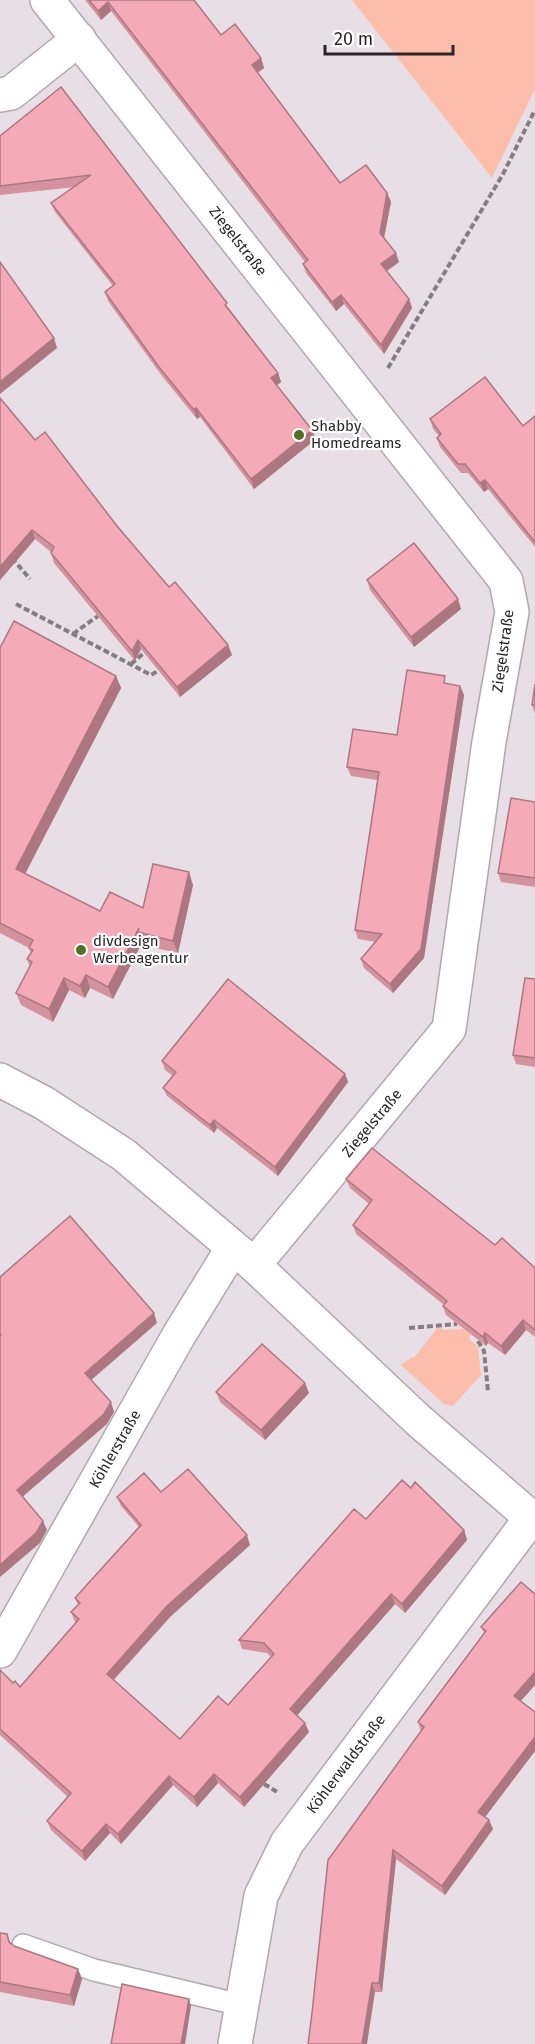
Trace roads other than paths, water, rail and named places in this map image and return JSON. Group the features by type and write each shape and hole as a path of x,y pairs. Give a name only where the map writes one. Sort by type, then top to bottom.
{"street":[{"name":"Ziegelstraße","path":"47,0 506,581 512,612 489,742 449,1029 243,1257"},
{"path":"0,95 11,93 79,39"},
{"path":"0,1080 44,1103 124,1155 243,1257 418,1420 533,1520"},
{"name":"Köhlerstraße","path":"0,1651 173,1346 243,1257"},
{"name":"Köhlerwaldstraße","path":"235,2044 261,1896 287,1843 533,1520"}],"lane":[{"path":"23,1945 93,1970 242,2005"}],"place":[{"name":"Shabby Homedreams","path":"299,435"},
{"name":"divdesign Werbeagentur","path":"81,950"}]}
